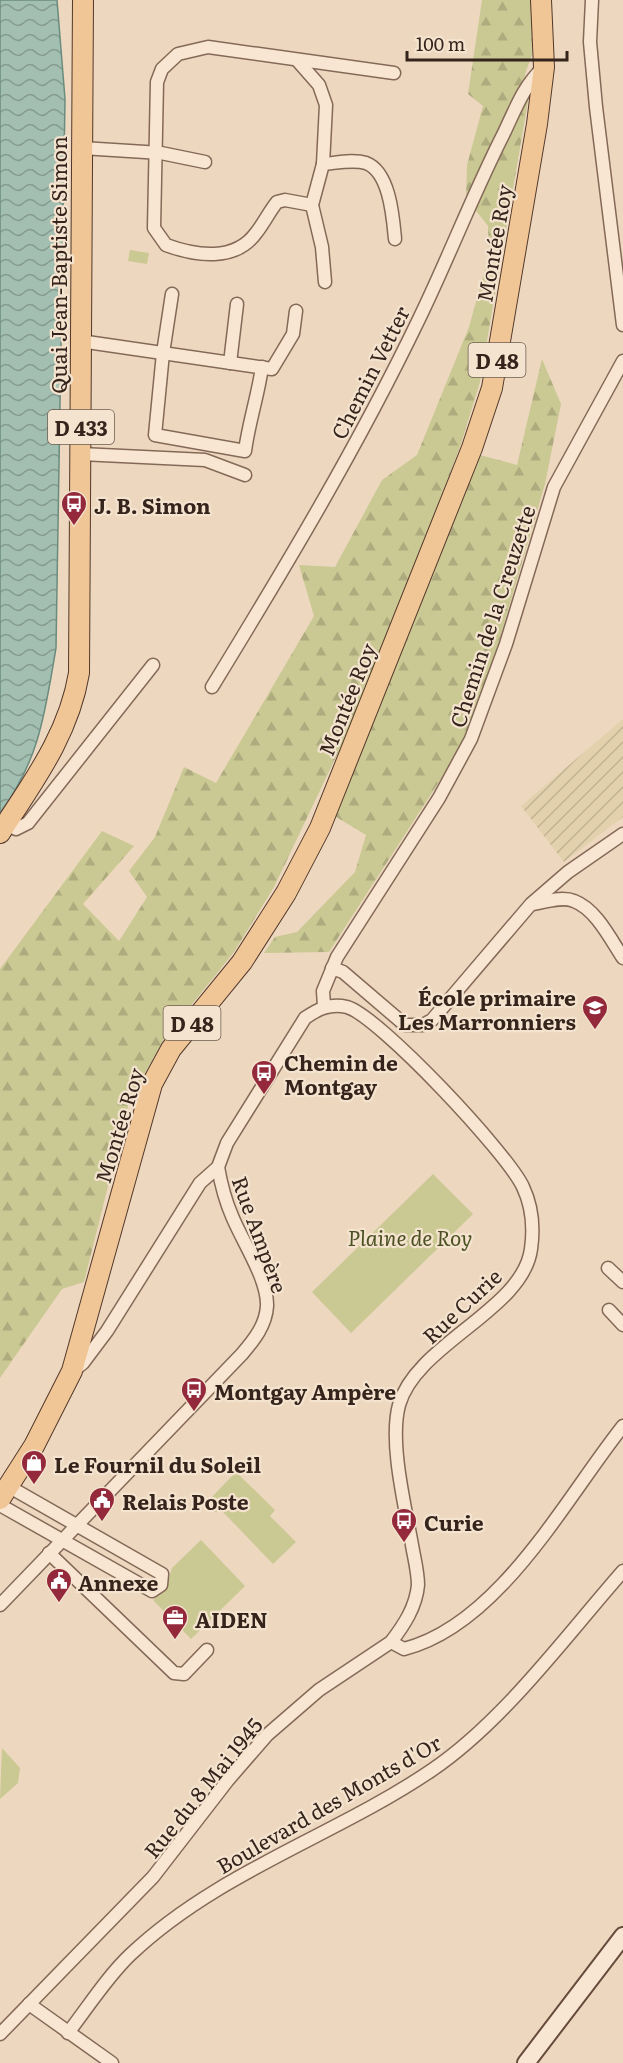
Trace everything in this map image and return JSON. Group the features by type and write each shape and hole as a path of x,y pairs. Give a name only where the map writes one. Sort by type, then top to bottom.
{"main road":[{"name":"Quai Jean-Baptiste Simon","path":"3,829 52,752 66,723 75,698 81,642 80,340 83,0"},
{"name":"Montée Roy","path":"72,1371 152,1084 171,1049 242,963 286,893 321,828 472,448 492,388 537,124 544,67 541,0"},
{"name":"D 48","path":"4,1492 33,1446 72,1371"}],"street":[{"path":"592,0 590,42 595,96 623,325"},
{"path":"312,205 285,200 277,202 256,234 245,245 222,255 166,245 154,228 157,82 162,69 178,54 193,48 223,47 394,73"},
{"path":"297,60 320,85 326,105 323,164 312,205 322,247 325,282"},
{"name":"Chemin Vetter","path":"212,687 306,534 360,436 420,318 490,160 531,78 544,67"},
{"path":"82,148 156,152 205,162"},
{"path":"323,164 359,162 372,166 378,173 393,218 395,239"},
{"path":"172,294 163,353 155,435 244,451 251,411 258,395 262,367"},
{"path":"230,363 237,304"},
{"path":"80,340 272,369 293,334 296,311"},
{"name":"Chemin de la Creuzette","path":"324,1006 323,991 337,957 439,798 471,739 506,644 554,487 622,364"},
{"path":"81,454 205,460 245,475"},
{"path":"3,829 16,829 28,823 153,664"},
{"path":"332,968 342,972 405,1025 423,1025 432,1020 531,904 568,872 623,834"},
{"path":"531,904 573,900 582,905 623,958"},
{"path":"72,1371 83,1363 107,1331 200,1183 218,1167 227,1143 305,1018 324,1006"},
{"name":"Rue Curie","path":"324,1006 345,1007 363,1014 439,1086 508,1164 522,1184 531,1206 531,1251 523,1272 499,1301 422,1366 403,1390 394,1434 418,1584 411,1611 391,1642"},
{"name":"Rue Ampère","path":"0,1605 242,1354 263,1325 267,1306 264,1286 232,1216 218,1167"},
{"path":"608,1268 623,1282"},
{"path":"609,1310 623,1325"},
{"path":"391,1642 404,1650 417,1646 458,1625 485,1602 526,1556 623,1426"},
{"path":"0,1505 152,1591 161,1585 162,1574 77,1525 4,1492"},
{"path":"49,1553 174,1674 184,1674 207,1650"},
{"name":"Boulevard des Monts d'Or","path":"68,2033 131,1954 204,1898 379,1801 460,1750 512,1697 623,1571"},
{"name":"Rue du 8 Mai 1945","path":"0,2034 153,1877 228,1780 267,1735 319,1690 391,1642"},
{"path":"526,2063 623,1936"},
{"path":"29,2004 112,2063"}],"shaded area":[{"path":"623,719 623,817 564,862 521,806"}],"green space":[{"path":"482,0 532,0 532,55 525,74 529,95 480,382 460,447 365,696 274,887 234,952 164,1039 129,1102 84,1282 62,1289 0,1378 0,969 102,831 134,846 83,904 119,941 147,897 129,871 155,837 184,767 216,783 314,616 299,565 335,567 382,480 417,455 469,327 489,255 488,226 466,198 467,165 483,106 468,94"},
{"path":"130,250 149,253 147,264 128,261"},
{"path":"542,359 561,404 545,484 484,692 457,754 329,952 264,953 275,937 297,932 355,872 366,835 333,815 480,455 517,465"},
{"name":"Plaine de Roy","path":"433,1174 473,1214 351,1333 312,1292"},
{"path":"236,1472 275,1510 270,1516 296,1542 273,1564 223,1512 212,1512 204,1505"},
{"path":"201,1540 245,1586 191,1639 153,1600 166,1588 172,1568"},
{"path":"2,1748 20,1768 18,1783 0,1799"}],"water":[{"path":"0,0 57,0 65,99 56,648 39,734 24,773 0,813"}],"place":[{"name":"J. B. Simon","path":"74,527"},
{"name":"École primaire Les Marronniers","path":"595,1031"},
{"name":"Chemin de Montgay","path":"264,1096"},
{"name":"Montgay Ampère","path":"194,1413"},
{"name":"Le Fournil du Soleil","path":"34,1486"},
{"name":"Relais Poste","path":"102,1523"},
{"name":"Curie","path":"404,1544"},
{"name":"Annexe","path":"59,1604"},
{"name":"AIDEN","path":"175,1641"}]}
